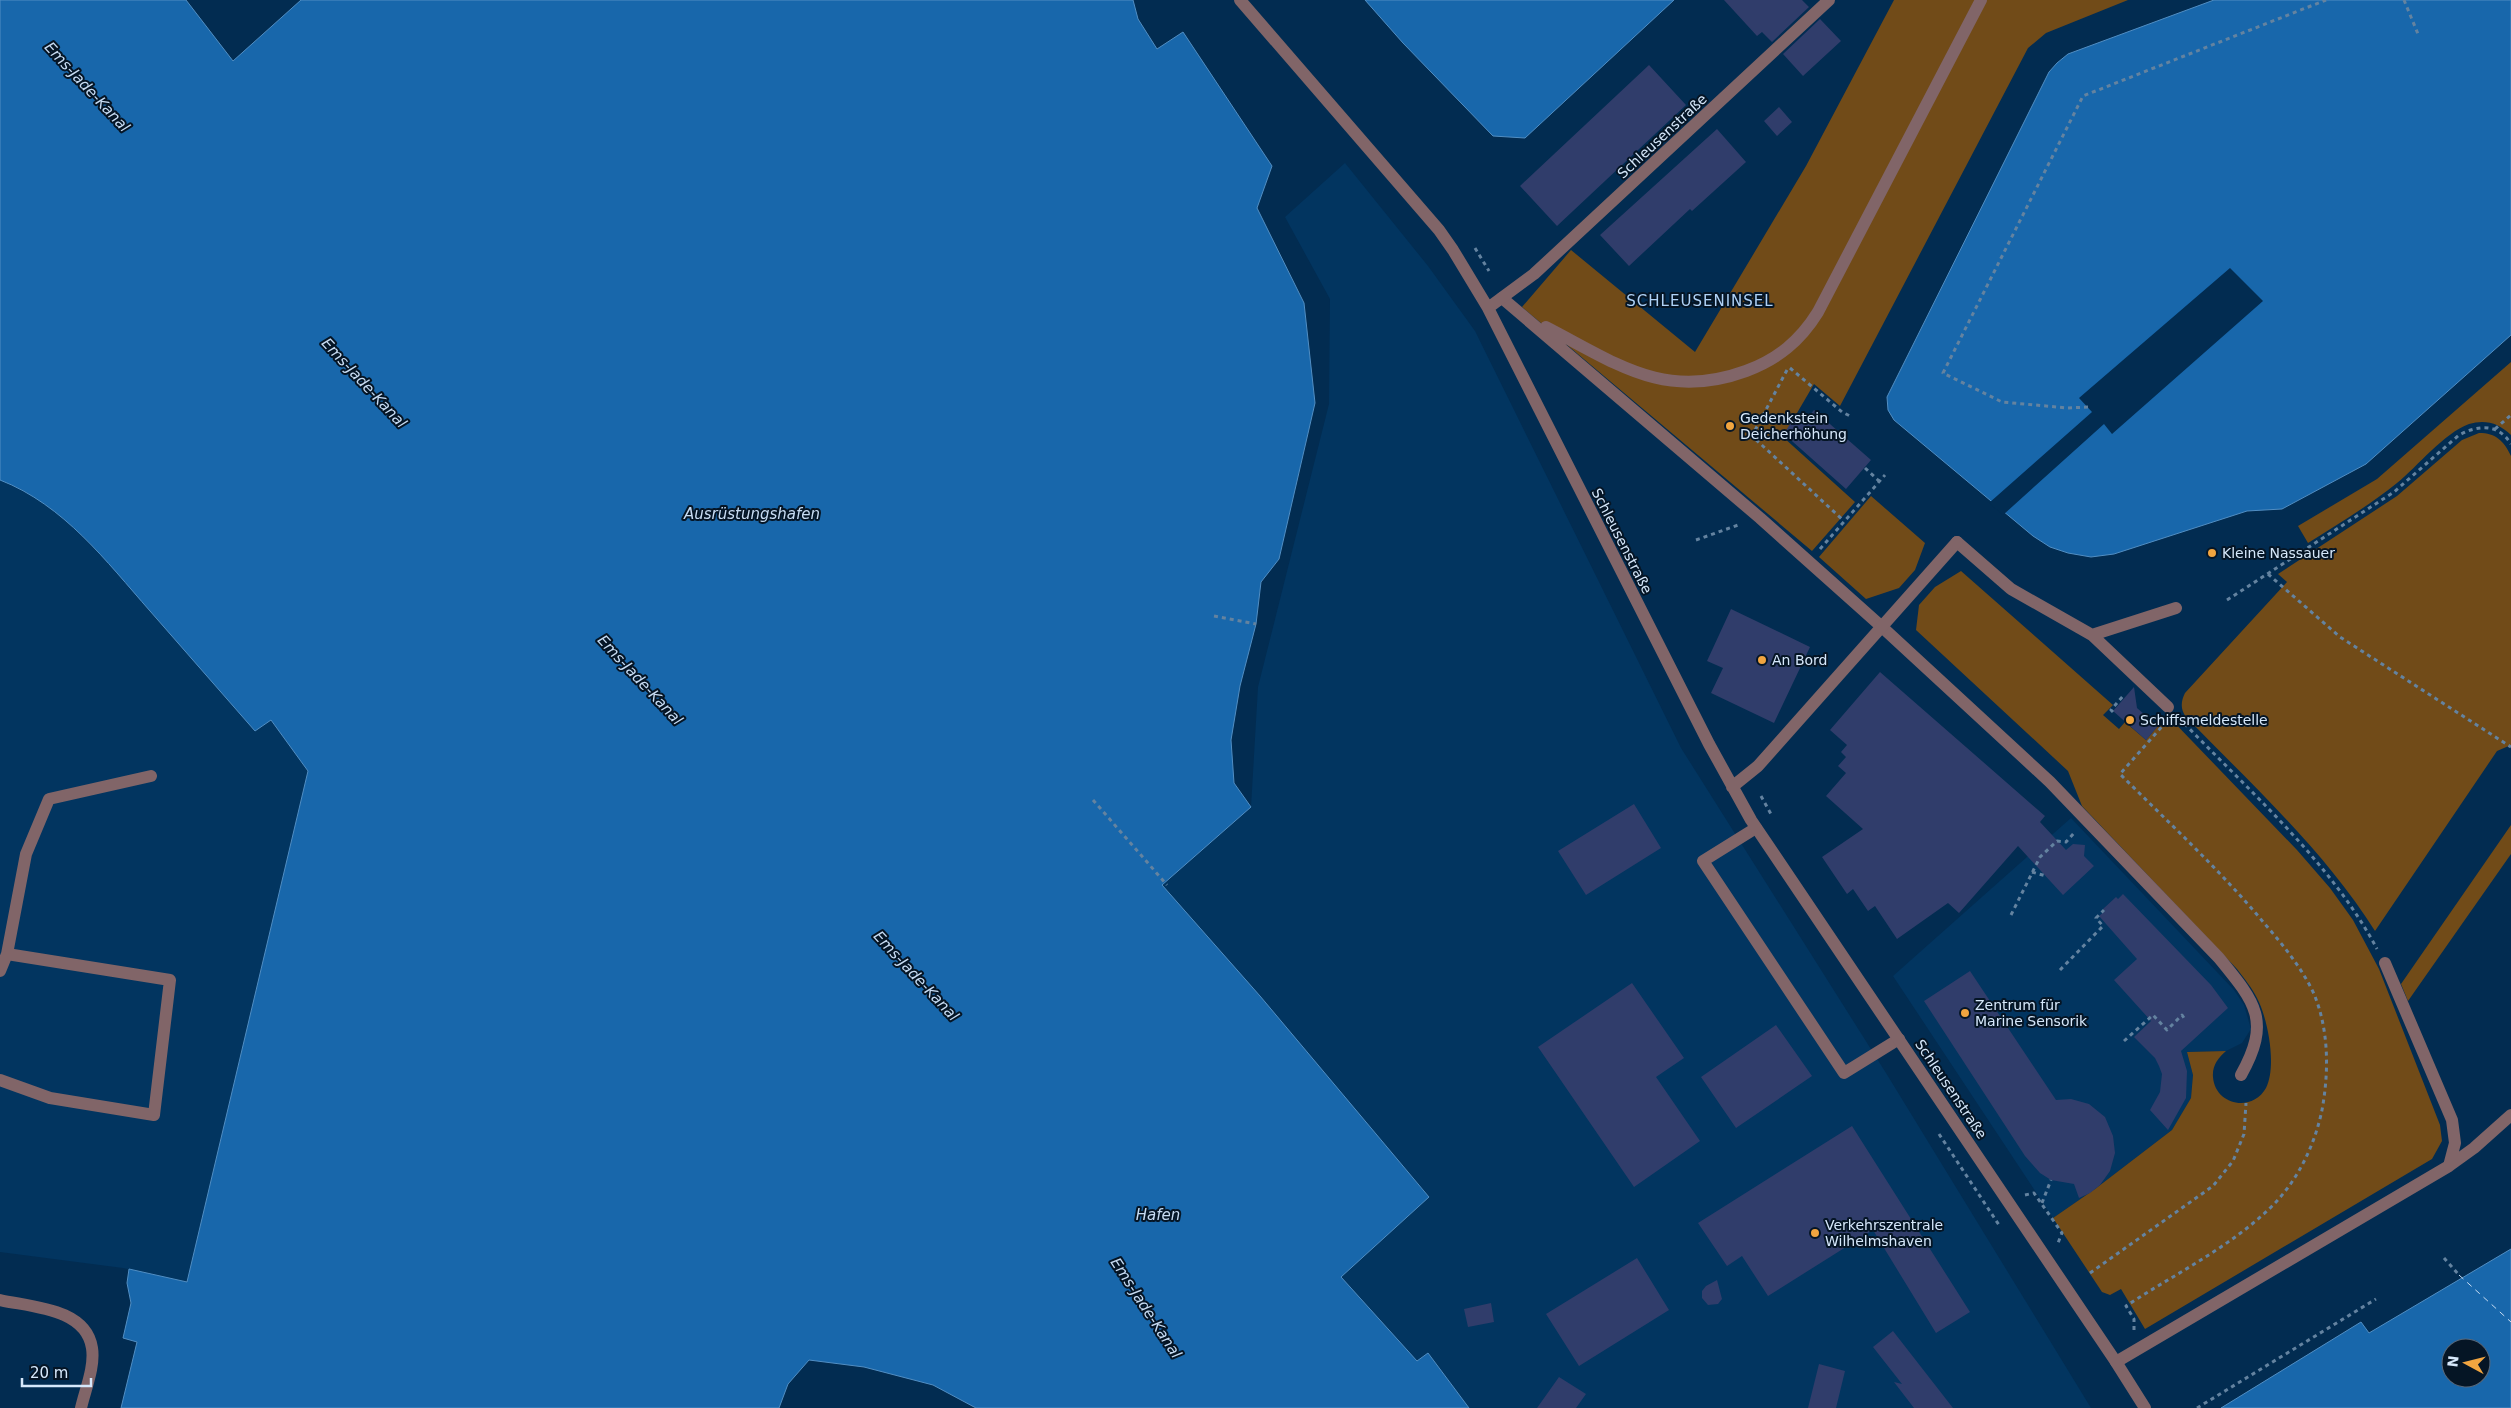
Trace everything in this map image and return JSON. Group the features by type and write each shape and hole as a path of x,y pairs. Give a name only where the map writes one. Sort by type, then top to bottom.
{"street":[{"name":"Schleusenstraße","path":"1240,0 1438,230 1458,258 1488,308 1732,787 1756,828 2116,1362 2145,1408"},
{"name":"Schleusenstraße","path":"1488,308 1534,274 1829,0"},
{"path":"1528,318 1624,367 1650,377 1675,383 1698,383 1726,378 1756,368 1782,354 1797,342 1818,312 1982,0"},
{"path":"1502,298 1528,318 1760,518 1882,627 2050,782 2235,977 2251,1004 2258,1030 2256,1047 2241,1076"},
{"path":"1732,787 1748,775 1956,542 2011,589 2092,635 2171,710"},
{"path":"2092,635 2176,608"},
{"path":"0,971 7,954 26,854 49,799 152,776"},
{"path":"1756,828 1704,861 1844,1073 1899,1039"},
{"path":"0,1080 50,1098 154,1115 170,980 7,954"},
{"path":"2385,963 2452,1120 2455,1143 2449,1166"},
{"path":"2116,1362 2449,1166 2474,1148 2511,1115"},
{"path":"0,1300 63,1314 75,1320 87,1331 92,1348 92,1364 81,1408"}],"path":[{"path":"2088,407 2068,408 2002,402 1942,373 2083,96 2326,0"},
{"path":"2404,0 2418,34"},
{"path":"1470,240 1484,262 1502,298"},
{"path":"1793,359 1752,436 1844,521"},
{"path":"1789,367 1842,412 1852,417"},
{"path":"2496,429 2511,415"},
{"path":"2227,600 2394,492 2459,435 2479,427 2496,429 2511,444"},
{"path":"1865,468 1879,481"},
{"path":"1809,562 1885,475"},
{"path":"1696,540 1760,518"},
{"path":"2268,574 2340,637 2511,747"},
{"path":"1214,616 1256,624"},
{"path":"2113,712 2111,710 2123,696"},
{"path":"2120,774 2171,710 2331,878 2359,916 2385,963"},
{"path":"1748,775 1778,824"},
{"path":"1093,800 1167,885"},
{"path":"2011,915 2040,857 2057,841 2066,842"},
{"path":"2032,872 2046,876"},
{"path":"2060,970 2104,926 2096,918 2104,910"},
{"path":"2124,1041 2153,1015 2167,1030 2182,1015 2184,1018"},
{"path":"2090,1273 2213,1186 2233,1161 2237,1152 2244,1134 2246,1103"},
{"path":"2041,1204 2051,1180"},
{"path":"2020,1187 2031,1203"},
{"path":"2025,1195 2034,1193 2062,1233 2058,1243"},
{"path":"2053,1235 2064,1251"},
{"path":"2444,1258 2460,1274"},
{"path":"2197,1408 2376,1299"},
{"path":"2126,1306 2132,1316"}],"shaded area":[{"path":"1894,0 2128,0 2046,33 2028,48 1840,406 1814,384 1783,437 1855,502 1812,551 1522,307 1571,250 1695,352 1806,166"},
{"path":"1345,163 1428,266 1475,331 1681,748 1886,1073 2091,1408 1469,1408 1429,1354 1417,1361 1341,1277 1429,1196 1162,885 1251,807 1258,687 1329,404 1330,299 1285,217"},
{"path":"2511,362 2511,435 2497,425 2486,422 2469,424 2460,428 2441,442 2387,491 2308,543 2298,526 2377,479"},
{"path":"2479,433 2495,436 2505,446 2511,456 2511,745 2497,751 2375,931 2355,901 2310,846 2186,717 2182,708 2182,702 2185,693 2287,582 2278,574 2397,496 2462,440"},
{"path":"0,480 42,501 69,523 100,554 255,731 271,720 308,771 187,1282 123,1268 0,1252"},
{"path":"1871,496 1925,543 1915,570 1899,588 1866,599 1819,557"},
{"path":"1961,571 2113,705 2103,715 2119,729 2125,722 2146,740 2167,715 2297,850 2330,888 2353,920 2379,969 2440,1125 2442,1141 2432,1159 2145,1329 2121,1289 2110,1295 2102,1292 2053,1218 2095,1189 2172,1130 2191,1098 2193,1075 2187,1052 2226,1051 2220,1056 2213,1069 2215,1087 2220,1094 2235,1102 2244,1103 2260,1096 2266,1088 2271,1068 2268,1030 2257,998 2237,969 2082,806 2068,771 1916,630 1919,605 1935,587"},
{"path":"2071,818 2234,990 2244,1005 2251,1029 2242,1043 2226,1051 2187,1052 2193,1075 2191,1098 2172,1130 2095,1189 2053,1218 1893,976"},
{"path":"2511,825 2511,854 2408,1001 2401,984"}],"water":[{"name":"Ausrüstungshafen","path":"0,0 186,0 233,61 301,0 1133,0 1138,19 1157,49 1183,32 1272,166 1257,208 1304,303 1315,403 1279,559 1261,582 1256,624 1240,686 1231,740 1234,783 1251,807 1162,885 1260,996 1429,1197 1341,1277 1417,1361 1428,1353 1469,1408 976,1408 933,1385 864,1367 809,1360 788,1384 779,1408 121,1408 137,1342 123,1338 131,1303 127,1283 129,1269 187,1282 308,771 271,720 255,731 117,573 82,536 44,504 0,480"},
{"path":"1365,0 1674,0 1525,138 1493,136 1403,43"},
{"path":"2214,0 2511,0 2511,335 2366,464 2282,509 2247,511 2114,554 2091,557 2068,553 2050,547 2033,536 1894,420 1888,410 1887,397 2049,72 2068,54"},
{"path":"2511,1249 2511,1408 2221,1408 2361,1322 2369,1333"}],"pier":[{"path":"2230,268 2263,301 2112,434 2104,424 2003,515 1989,503 2092,412 2079,398"}],"building":[{"path":"1724,0 1802,0 1809,7 1772,42 1762,32 1757,36"},
{"path":"1820,19 1841,41 1803,76 1783,54"},
{"path":"1649,65 1686,105 1557,226 1520,186"},
{"path":"1779,107 1792,122 1777,136 1764,121"},
{"path":"1717,129 1746,162 1692,211 1690,209 1629,266 1600,235"},
{"path":"1814,410 1871,460 1846,489 1784,434 1794,417 1802,424"},
{"path":"1731,609 1810,647 1774,723 1711,693 1723,668 1707,661"},
{"path":"1880,672 2045,816 2040,822 2066,850 2073,844 2085,845 2084,856 2094,866 2063,895 2018,846 1959,913 1948,903 1897,939 1875,906 1868,911 1853,889 1847,894 1822,857 1863,829 1826,796 1846,773 1838,766 1846,757 1841,752 1847,745 1830,730"},
{"name":"Schiffsmeldestelle","path":"2134,687 2137,708 2158,726 2146,740 2113,711"},
{"path":"1634,804 1661,848 1586,895 1558,851"},
{"path":"2123,894 2211,985 2228,1008 2181,1051 2187,1071 2186,1098 2168,1130 2150,1110 2160,1092 2162,1074 2155,1058 2134,1037 2151,1021 2114,980 2137,959 2099,916 2105,911 2103,909 2116,897 2118,899"},
{"path":"1970,971 2056,1100 2071,1099 2089,1104 2105,1117 2113,1136 2115,1153 2110,1171 2100,1185 2090,1193 2079,1198 2074,1184 2051,1180 2040,1173 2025,1156 1924,1001"},
{"path":"1632,983 1684,1058 1656,1077 1700,1141 1634,1187 1538,1047"},
{"path":"1776,1025 1812,1076 1736,1128 1701,1077"},
{"path":"1852,1126 1970,1312 1936,1333 1873,1230 1768,1296 1742,1256 1727,1266 1698,1223"},
{"path":"1637,1258 1669,1310 1579,1366 1546,1314"},
{"path":"1717,1280 1722,1299 1718,1304 1708,1305 1702,1298 1702,1291 1706,1286"},
{"path":"1491,1303 1494,1322 1468,1327 1464,1309"},
{"path":"1893,1331 1953,1408 1914,1408 1894,1382 1902,1384 1873,1347"},
{"path":"1819,1364 1845,1371 1836,1408 1808,1408"},
{"path":"1559,1377 1586,1394 1576,1408 1537,1408"}],"ferry route":[{"path":"2459,1275 2511,1322"}],"place":[{"name":"Gedenkstein Deicherhöhung","path":"1730,426"},
{"name":"Kleine Nassauer","path":"2212,553"},
{"name":"An Bord","path":"1762,660"},
{"name":"Schiffsmeldestelle","path":"2130,720"},
{"name":"Zentrum für Marine Sensorik","path":"1965,1013"},
{"name":"Verkehrszentrale Wilhelmshaven","path":"1815,1233"}],"district":[{"name":"SCHLEUSENINSEL","path":"1700,301"}],"water label":[{"name":"Ems-Jade-Kanal","path":"87,87"},
{"name":"Ems-Jade-Kanal","path":"364,383"},
{"name":"Ems-Jade-Kanal","path":"640,680"},
{"name":"Ems-Jade-Kanal","path":"916,976"},
{"name":"Hafen","path":"1158,1215"},
{"name":"Ems-Jade-Kanal","path":"1146,1308"}]}
